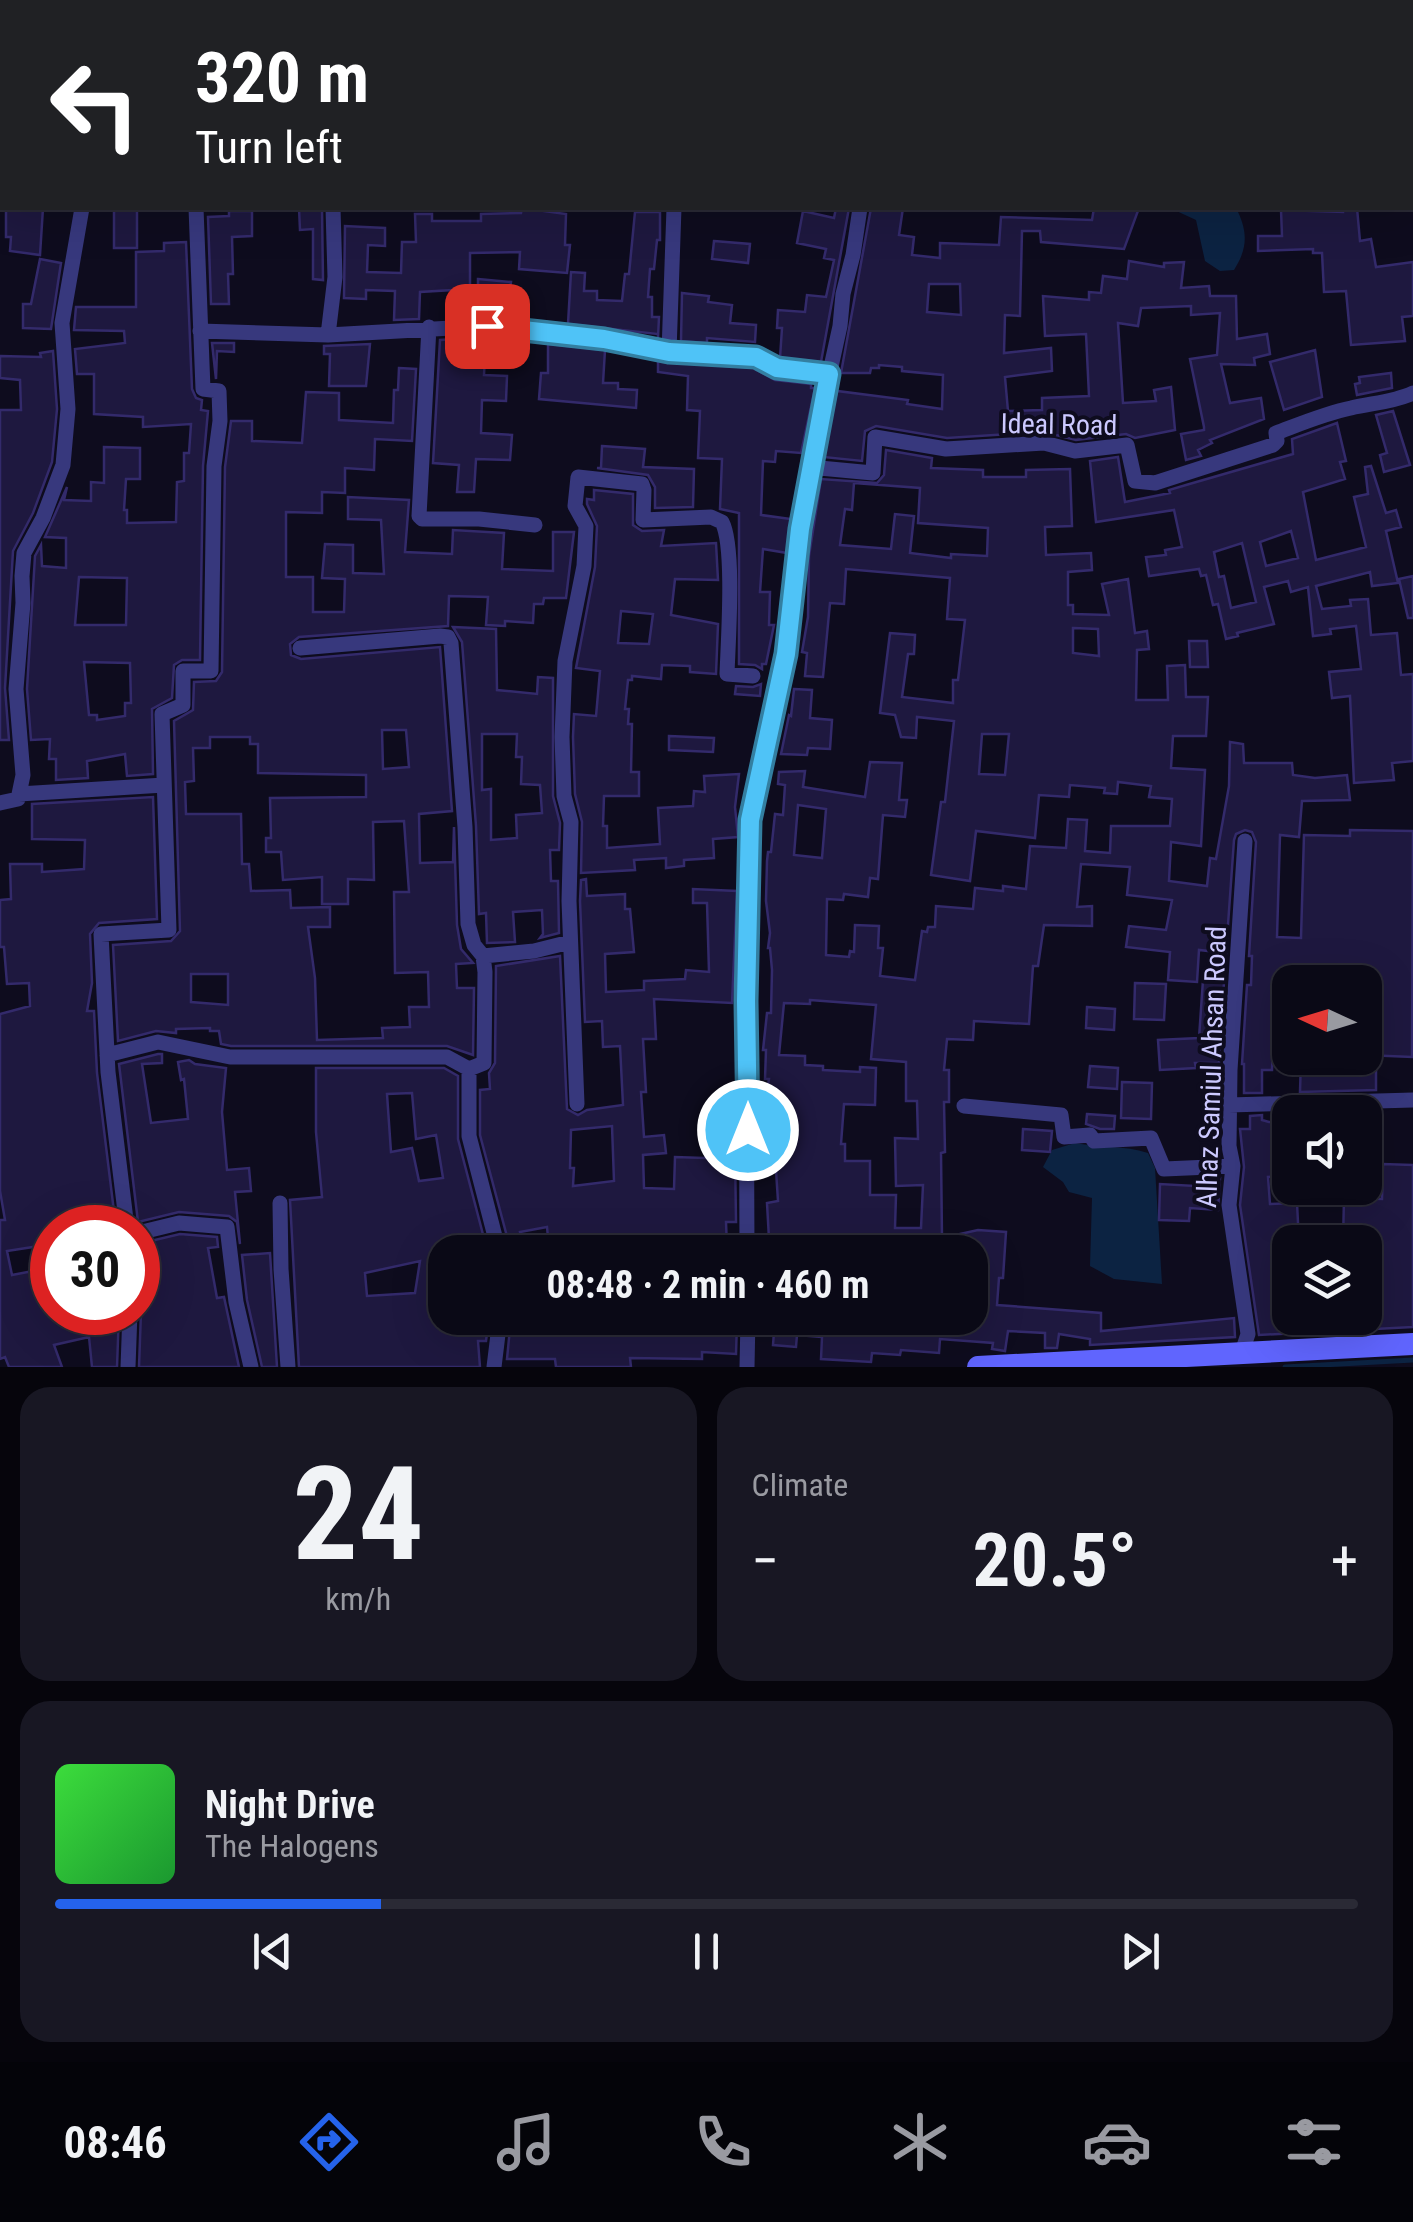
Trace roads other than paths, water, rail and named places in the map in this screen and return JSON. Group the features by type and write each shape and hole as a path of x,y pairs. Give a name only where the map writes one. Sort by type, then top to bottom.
{"main road":[{"path":"978,1367 1413,1344"}],"street":[{"path":"0,802 11,802 19,794 23,775 16,689 24,553 62,465 68,409 62,323 82,210"},
{"path":"124,1205 107,1054 101,934 169,930 162,714 183,705 183,671 211,672 214,466 220,406 219,391 203,389 196,210"},
{"path":"328,334 335,278 333,210"},
{"path":"669,352 674,210"},
{"path":"747,1235 750,820 786,654 810,467 860,210"},
{"path":"200,331 328,334 487,326 566,334 669,352 756,357 777,368 829,374"},
{"path":"428,327 420,516 535,525"},
{"name":"Ideal Road","path":"810,467 873,473 876,437 946,448 1044,442 1076,451 1126,445 1135,481 1155,484 1272,445 1276,433 1300,424 1413,393"},
{"path":"576,1104 570,942 571,822 564,796 562,737 565,662 584,566 586,526 575,506 578,477 642,484 643,520 711,517 722,522 728,540 727,674 753,676"},
{"path":"300,648 370,640 448,638 465,826 468,924 482,956 486,1010 484,1063 469,1069"},
{"path":"19,794 164,785"},
{"name":"Alhaz Samiul Ahsan Road","path":"1242,1352 1248,1334 1228,1205 1233,1166 1229,1105 1245,841"},
{"path":"482,956 534,951 570,942"},
{"path":"107,1054 158,1042 230,1057 447,1056 469,1069"},
{"path":"469,1069 470,1136 494,1235"},
{"path":"1229,1105 1413,1100"},
{"path":"964,1106 1061,1114 1064,1137 1090,1136 1094,1141 1152,1138 1164,1169 1233,1166"},
{"path":"280,1202 280,1269 288,1367"},
{"path":"160,1228 179,1223 228,1226 236,1302 250,1367"},
{"path":"128,1367 129,1335"},
{"path":"494,1367 498,1335"},
{"path":"747,1367 748,1335"}],"water":[{"path":"1174,210 1237,210 1245,239 1234,270 1220,271 1205,261 1196,220"},
{"path":"1075,1143 1148,1153 1155,1168 1162,1284 1114,1279 1090,1266 1092,1198 1069,1192 1063,1182 1043,1167 1052,1150"}],"waterway":[{"path":"1285,1367 1413,1360"}]}
